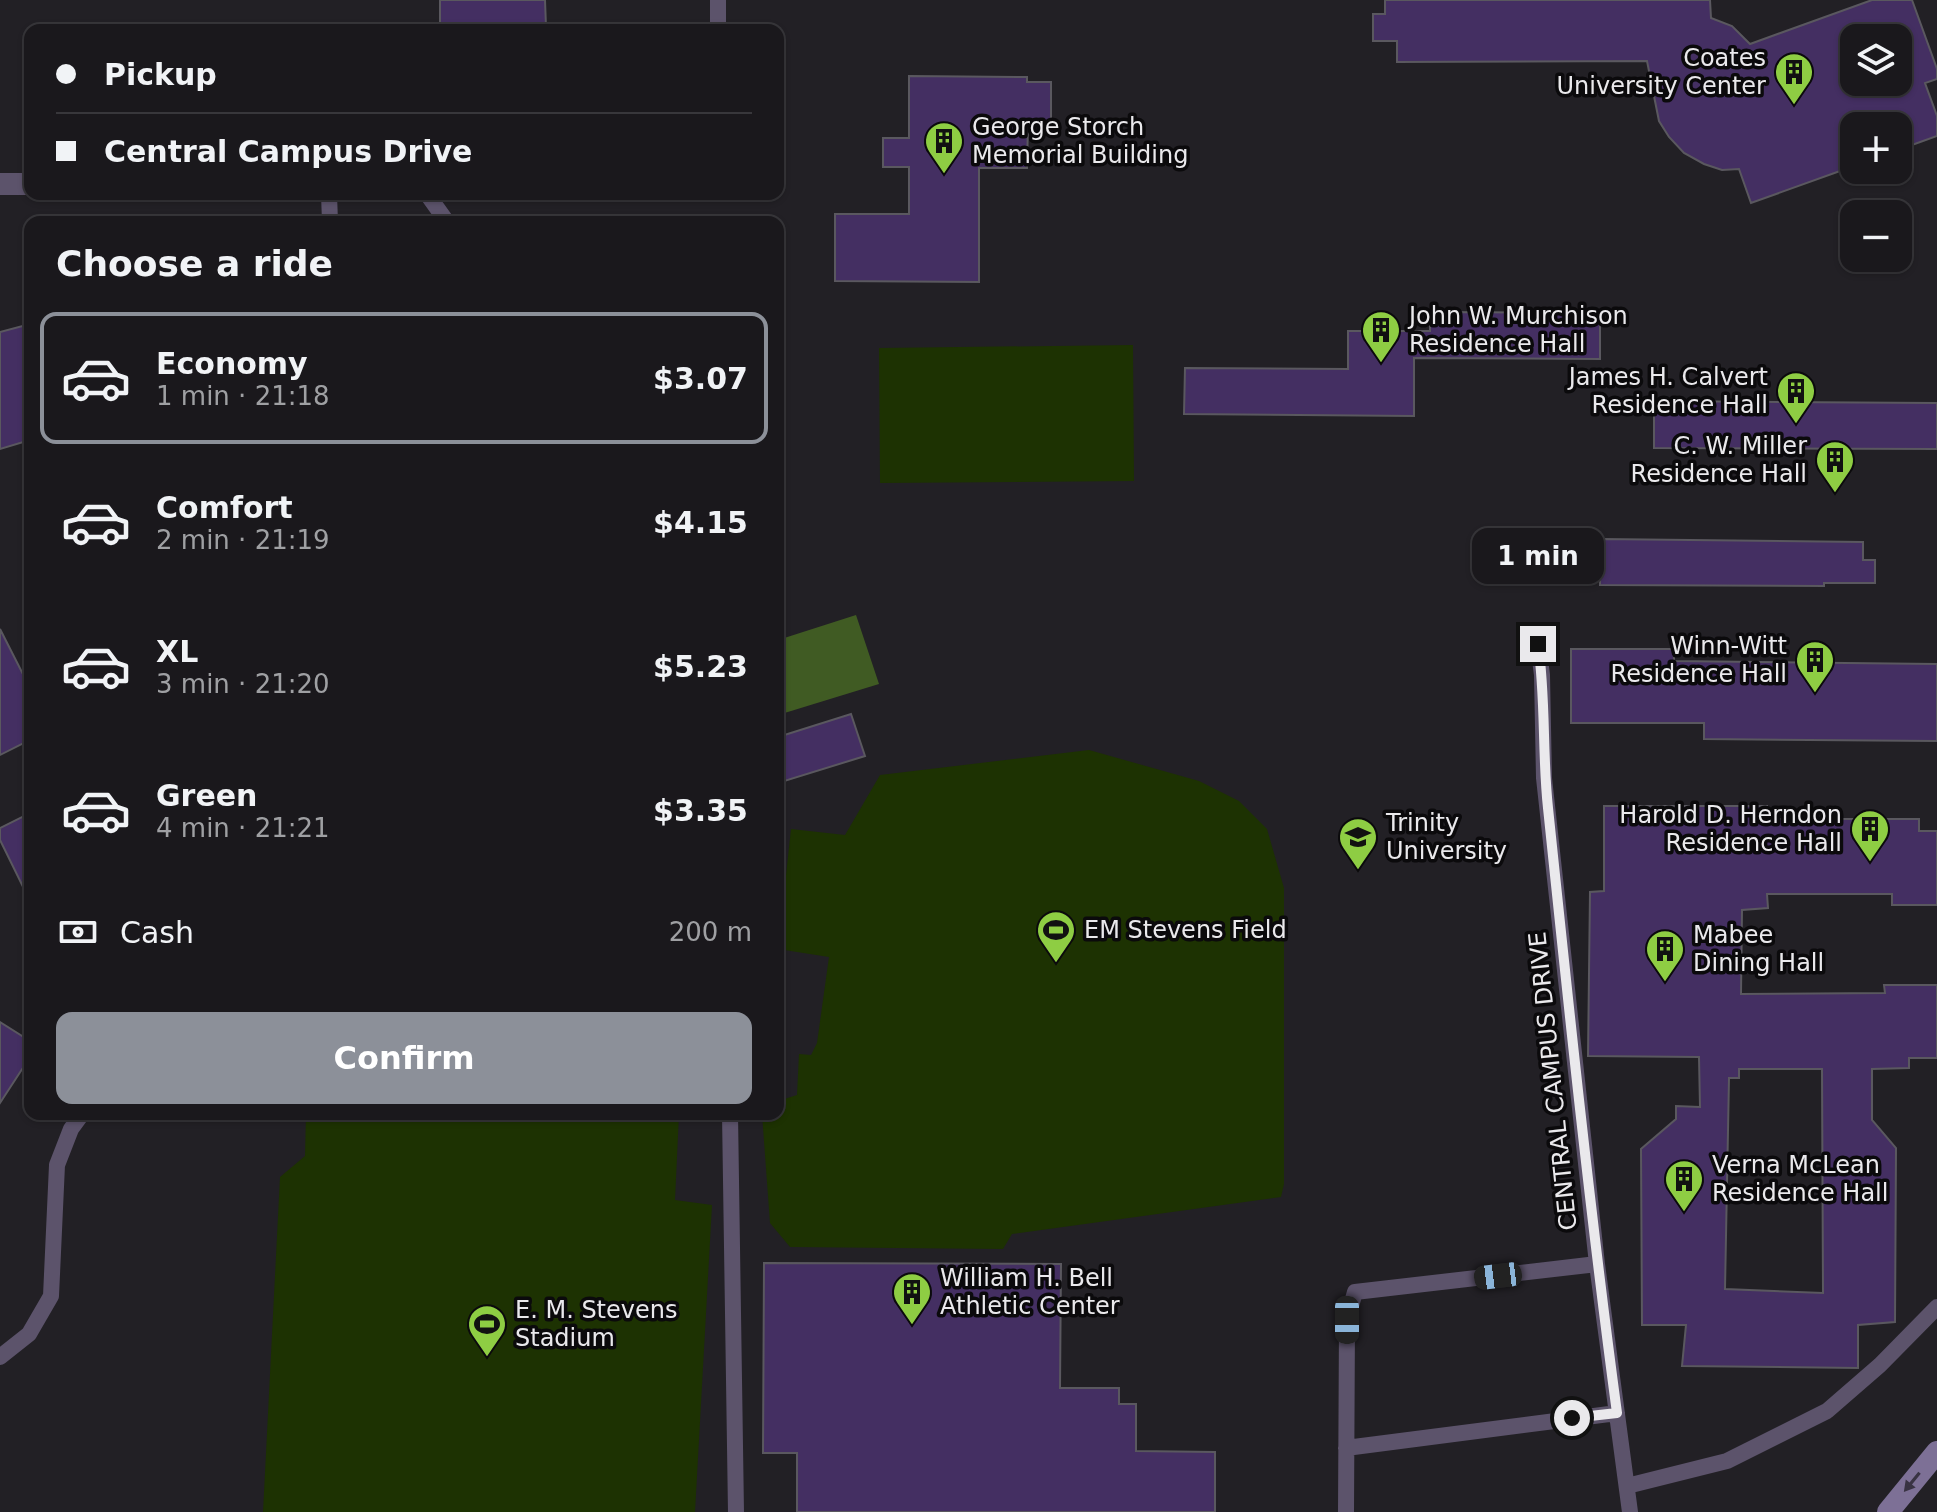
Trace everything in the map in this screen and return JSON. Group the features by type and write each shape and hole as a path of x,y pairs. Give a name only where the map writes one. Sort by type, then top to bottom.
{"main road":[{"path":"1888,1512 1937,1452"}],"street":[{"path":"0,184 24,184"}],"lane":[{"path":"718,0 718,24"},
{"name":"CENTRAL CAMPUS DRIVE","path":"1538,644 1542,675 1544,778 1597,1264 1630,1512"},
{"path":"0,1357 29,1334 51,1296 57,1165 78,1120"},
{"path":"730,1120 736,1512"},
{"path":"1346,1512 1347,1320 1355,1292 1597,1264"},
{"path":"1627,1486 1727,1461 1827,1411 1880,1365 1937,1307"},
{"path":"1346,1448 1617,1413"}],"shaded area":[{"path":"1133,345 1134,481 880,483 879,348"},
{"path":"856,615 879,684 784,713 784,638"},
{"name":"EM Stevens Field","path":"1089,750 1199,781 1239,801 1267,829 1284,888 1284,1184 1281,1197 1012,1234 1003,1249 790,1247 770,1223 762,1120 784,1120 784,1099 797,1095 799,1054 811,1055 817,1043 829,957 784,950 784,894 791,829 845,835 880,775"},
{"name":"E. M. Stevens Stadium","path":"306,1120 679,1120 675,1200 712,1205 695,1512 263,1512 280,1177 305,1156"}],"building":[{"path":"440,0 545,0 546,24 440,24"},
{"name":"Coates University Center","path":"1385,0 1710,0 1711,18 1732,26 1750,44 1872,0 1912,0 1937,69 1937,79 1925,83 1937,116 1937,136 1912,145 1912,112 1840,112 1840,171 1751,203 1739,169 1722,170 1704,164 1684,153 1669,137 1659,121 1647,61 1397,62 1397,41 1373,41 1373,14 1385,14"},
{"name":"George Storch Memorial Building","path":"909,76 1027,77 1027,82 1051,82 1051,124 1028,124 1027,168 979,168 979,282 835,281 835,214 909,214 909,167 883,167 883,138 909,138"},
{"name":"John W. Murchison Residence Hall","path":"1430,312 1600,313 1600,359 1414,358 1414,416 1184,414 1185,368 1348,369 1348,331 1430,331"},
{"path":"24,326 24,442 0,449 0,332"},
{"name":"James H. Calvert Residence Hall","path":"1654,401 1937,403 1937,449 1654,448"},
{"name":"C. W. Miller Residence Hall","path":"1601,539 1863,542 1863,560 1875,560 1875,583 1824,583 1824,586 1600,585"},
{"path":"0,629 24,676 24,743 0,755"},
{"name":"Winn-Witt Residence Hall","path":"1571,649 1674,649 1674,661 1937,664 1937,741 1704,739 1704,723 1571,723"},
{"path":"851,714 865,756 784,781 784,735"},
{"path":"1604,806 1767,806 1767,819 1919,819 1919,831 1937,831 1937,905 1892,905 1892,894 1767,894 1768,908 1742,910 1741,994 1885,993 1884,985 1937,985 1937,1058 1909,1058 1909,1068 1872,1069 1872,1120 1896,1148 1895,1322 1858,1325 1858,1368 1682,1366 1686,1325 1642,1325 1641,1149 1676,1119 1676,1106 1700,1107 1699,1057 1588,1056 1590,892 1604,891","holes":["1739,1069 1822,1069 1823,1293 1725,1289 1729,1078 1739,1078"]},
{"path":"24,816 24,889 0,840 0,828"},
{"path":"0,1022 24,1037 24,1066 0,1103"},
{"name":"William H. Bell Athletic Center","path":"764,1263 1061,1264 1060,1388 1119,1388 1119,1404 1136,1404 1136,1451 1215,1452 1215,1512 797,1512 797,1453 763,1453"}],"place":[{"name":"Coates University Center","path":"1794,106"},
{"name":"George Storch Memorial Building","path":"944,175"},
{"name":"John W. Murchison Residence Hall","path":"1381,364"},
{"name":"James H. Calvert Residence Hall","path":"1796,425"},
{"name":"C. W. Miller Residence Hall","path":"1835,494"},
{"name":"Winn-Witt Residence Hall","path":"1815,694"},
{"name":"Harold D. Herndon Residence Hall","path":"1870,863"},
{"name":"Trinity University","path":"1358,871"},
{"name":"EM Stevens Field","path":"1056,964"},
{"name":"Mabee Dining Hall","path":"1665,983"},
{"name":"Verna McLean Residence Hall","path":"1684,1213"},
{"name":"William H. Bell Athletic Center","path":"912,1326"},
{"name":"E. M. Stevens Stadium","path":"487,1358"}],"route":[{"path":"1538,644 1542,675 1544,778 1597,1264 1617,1413 1572,1418"}]}
